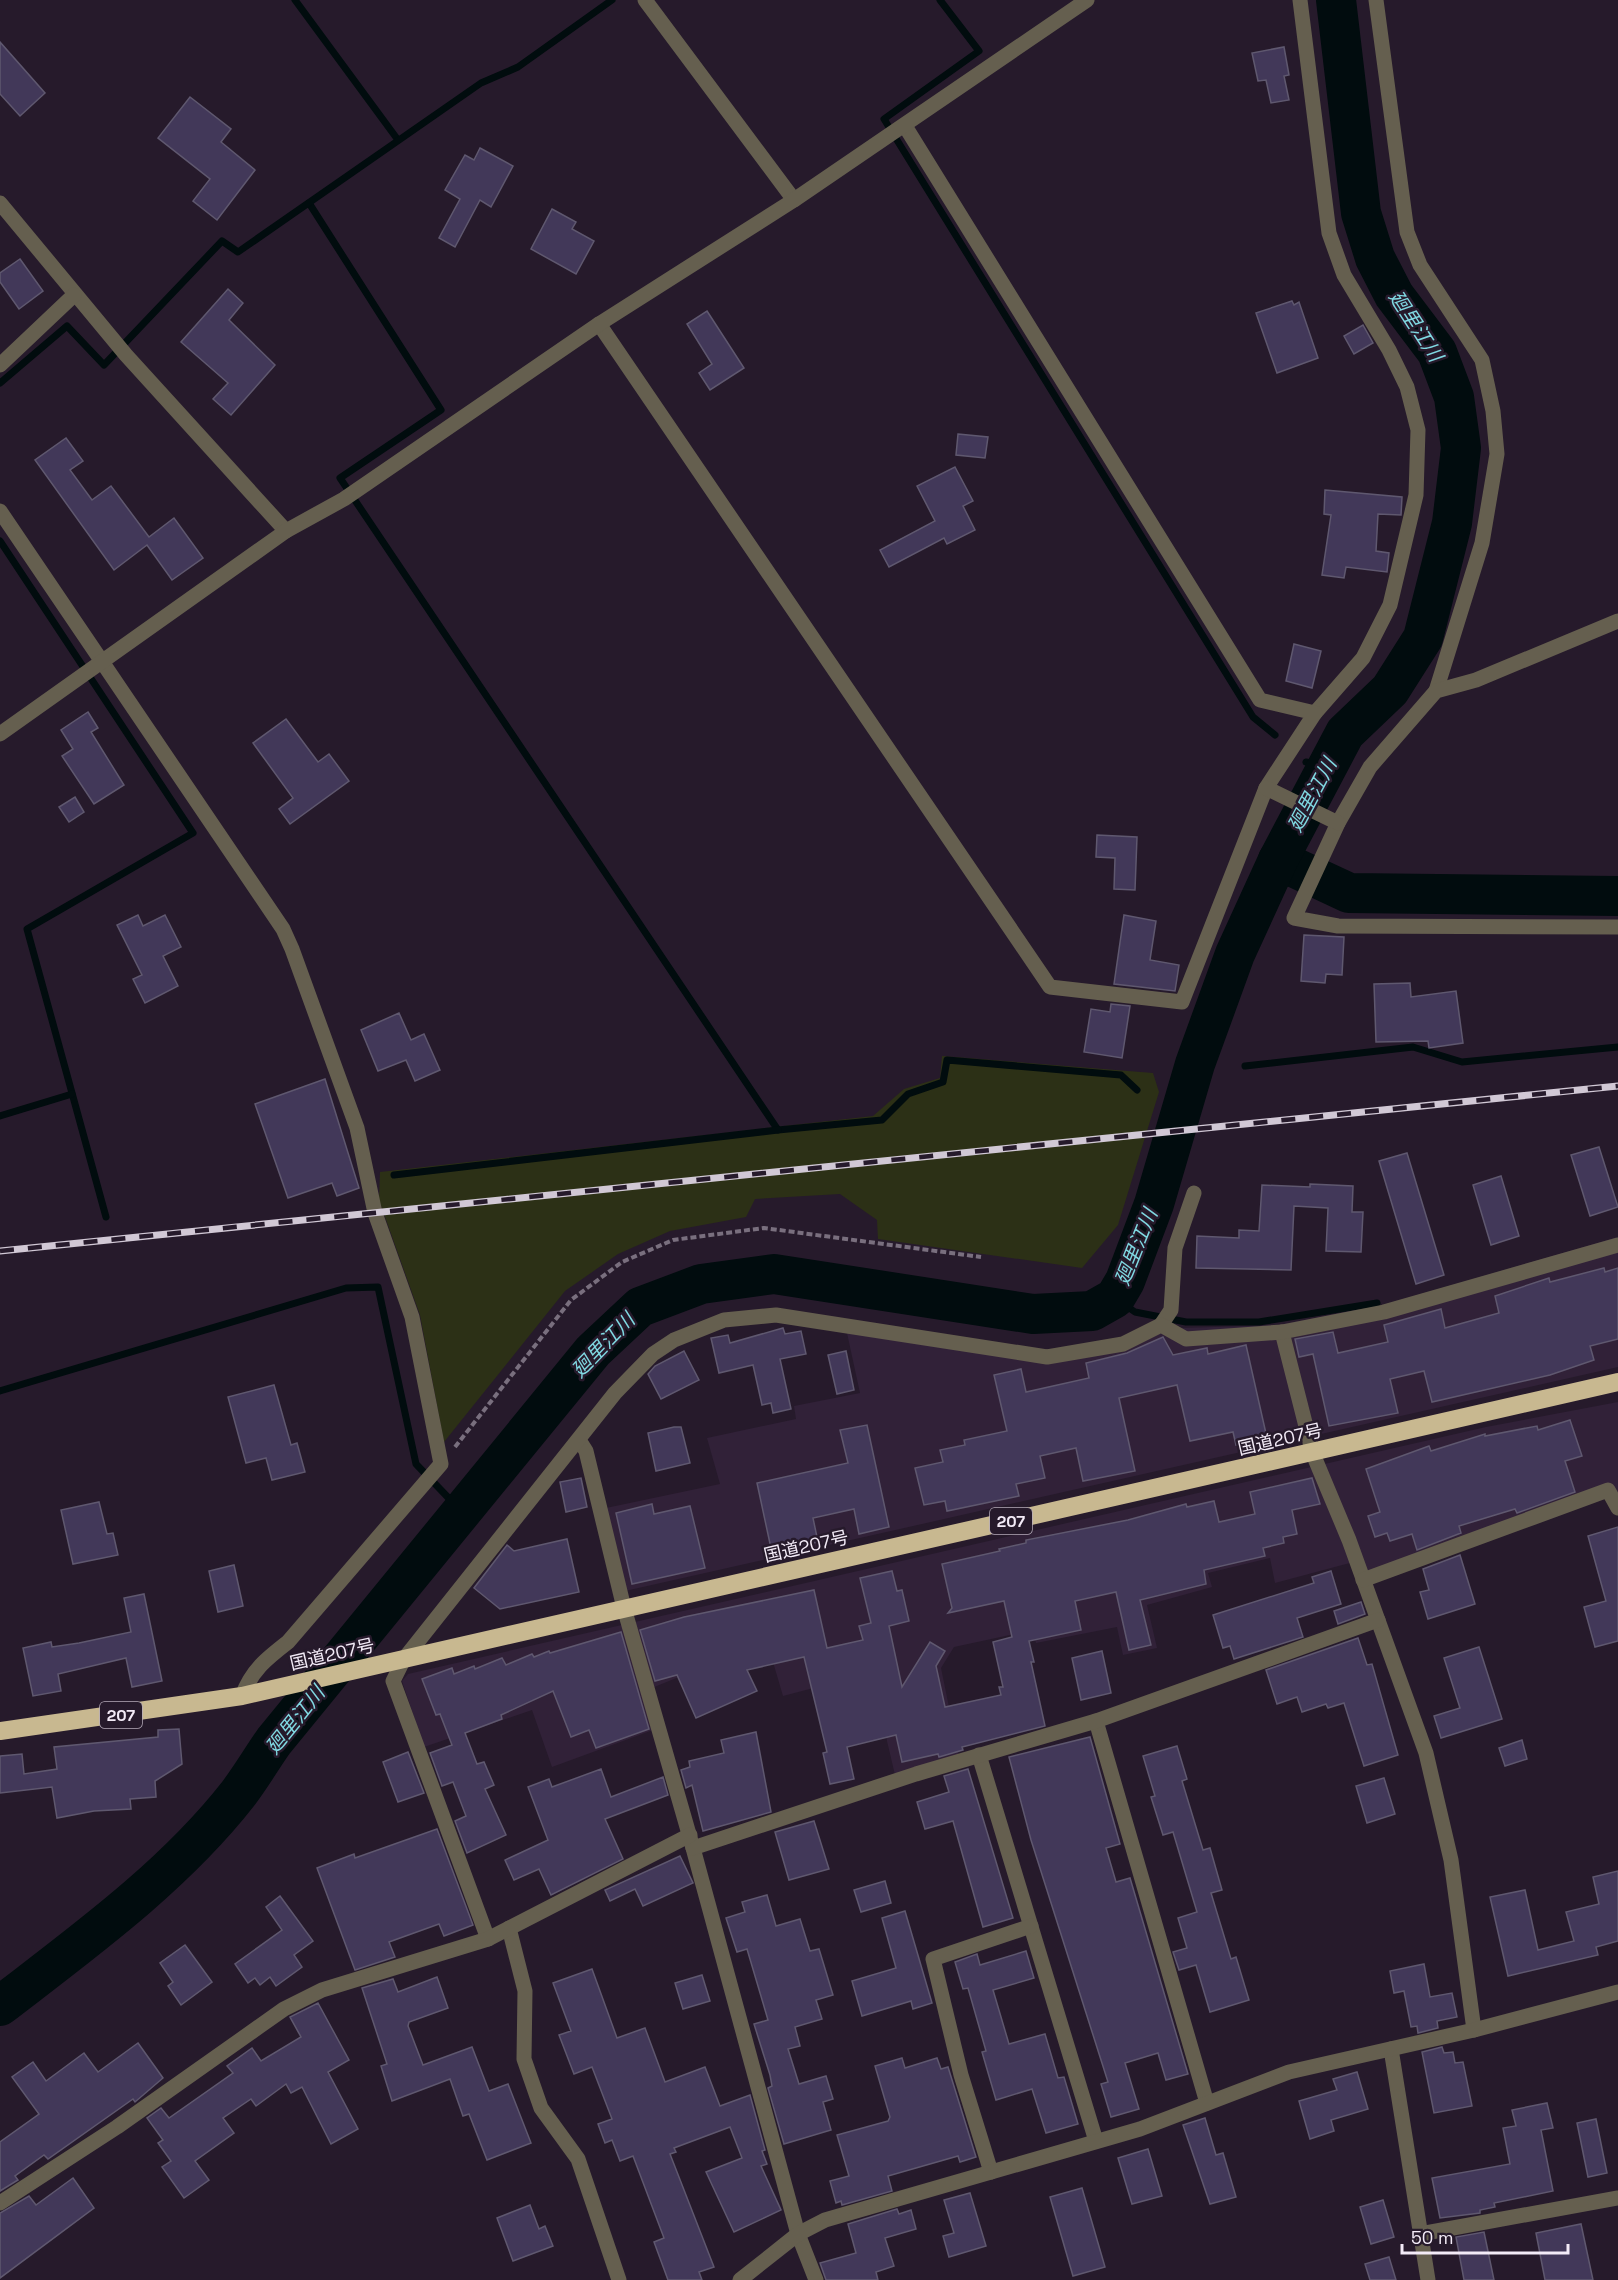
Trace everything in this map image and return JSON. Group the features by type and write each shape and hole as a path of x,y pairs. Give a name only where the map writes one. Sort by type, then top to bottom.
{"highway":[{"name":"国道207号","path":"0,1731 242,1696 1313,1454 1618,1382"}],"street":[{"path":"645,0 794,200"},
{"path":"0,734 286,531 344,499 599,324 886,139 1087,0"},
{"path":"599,324 1050,987 1182,1002 1266,788 1315,713 1363,658 1390,605 1416,495 1418,430 1407,387 1389,350 1344,275 1329,233 1300,0"},
{"path":"1376,0 1407,232 1420,265 1482,360 1493,411 1497,454 1482,543 1436,691 1370,767 1338,823 1294,918 1338,926 1618,927"},
{"path":"903,127 1260,700 1315,713"},
{"path":"0,203 126,355 286,531"},
{"path":"0,365 74,295"},
{"path":"0,511 98,666 283,929 357,1128 375,1212 412,1317 438,1467 288,1642 260,1664 249,1676 242,1696"},
{"path":"1436,691 1476,680 1618,621"},
{"path":"1266,788 1338,823"},
{"path":"488,1939 393,1681 404,1659 615,1392 652,1354 674,1340 724,1320 776,1315 1047,1357 1123,1344 1161,1325 1171,1310 1175,1248 1194,1193"},
{"path":"1161,1325 1186,1339 1282,1332 1384,1312 1618,1245"},
{"path":"1282,1332 1313,1454 1363,1580 1426,1753 1446,1839 1474,2030"},
{"path":"579,1440 586,1451 624,1608 692,1842 798,2234 816,2280"},
{"path":"1363,1580 1608,1490 1618,1508"},
{"path":"0,2203 117,2127 284,2009 322,1990 488,1939 692,1842 1096,1721 1378,1620"},
{"path":"1096,1721 1207,2103"},
{"path":"979,1755 1096,2141"},
{"path":"991,2172 961,2075 933,1959 1031,1926"},
{"path":"509,1928 525,1991 524,2059 541,2108 578,2159 619,2280"},
{"path":"740,2280 798,2234 825,2220 1140,2129 1289,2072 1474,2030 1618,1992"},
{"path":"1391,2049 1428,2280"},
{"path":"1420,2234 1618,2198"}],"path":[{"path":"438,1467 572,1300 622,1262 673,1240 764,1228 981,1257"}],"shaded area":[{"path":"1618,1237 1618,1367 625,1591 606,1508 720,1484 707,1438 796,1419 794,1406 860,1393 847,1333 1048,1364 1166,1326 1181,1328 1278,1325 1383,1305"},
{"path":"1618,1402 1618,1499 1610,1486 1366,1574 1361,1560 1275,1583 1270,1558 1208,1573 1212,1587 1147,1605 1157,1648 1123,1655 1117,1627 1036,1643 1033,1630 954,1647 941,1668 959,1756 895,1775 875,1690 840,1681 783,1696 768,1645 728,1657 642,1692 653,1730 552,1767 532,1710 424,1747 402,1681 408,1674 1486,1427"}],"green space":[{"path":"942,1056 1153,1073 1159,1092 1118,1225 1082,1268 878,1239 877,1220 840,1194 755,1199 746,1217 670,1231 618,1254 565,1291 444,1442 420,1315 379,1200 380,1172 873,1116 904,1089 940,1078"}],"building":[{"path":"0,42 45,93 20,116 0,94"},
{"path":"1284,47 1289,75 1284,76 1289,100 1271,103 1266,80 1258,81 1252,53"},
{"path":"190,97 231,129 221,142 255,170 217,220 193,201 210,179 158,138"},
{"path":"480,148 513,166 491,207 480,200 455,247 439,238 460,199 445,190 465,155 474,160"},
{"path":"552,209 576,222 572,229 594,241 576,274 531,249"},
{"path":"20,259 43,291 19,309 0,282 0,273"},
{"path":"228,289 243,303 229,320 275,365 231,415 213,399 228,383 181,342"},
{"path":"1292,301 1294,305 1299,302 1318,358 1277,373 1256,313"},
{"path":"707,311 744,368 710,390 699,373 712,364 687,324"},
{"path":"1363,325 1373,343 1354,354 1344,336"},
{"path":"958,434 988,437 985,458 956,455"},
{"path":"66,438 83,461 70,470 92,500 111,486 149,537 174,518 203,558 172,580 147,545 114,570 35,460"},
{"path":"955,467 973,501 963,506 975,530 947,544 944,538 889,567 880,550 935,521 917,486"},
{"path":"1325,490 1402,497 1401,515 1378,514 1376,551 1389,553 1387,572 1346,567 1344,578 1322,575 1331,515 1324,514"},
{"path":"1294,644 1321,651 1312,688 1286,681"},
{"path":"88,712 98,728 91,732 124,785 94,804 62,756 73,749 61,730"},
{"path":"286,719 318,762 329,754 349,781 290,824 279,809 293,798 253,743"},
{"path":"75,797 84,812 69,822 59,807"},
{"path":"1097,835 1137,837 1135,890 1114,889 1115,858 1096,857"},
{"path":"138,915 143,926 165,915 181,947 163,956 178,986 145,1003 133,979 142,975 117,925"},
{"path":"1124,915 1156,921 1150,960 1179,965 1175,991 1114,984"},
{"path":"1304,935 1344,937 1342,975 1326,974 1325,983 1301,981"},
{"path":"1410,983 1411,997 1456,991 1463,1043 1429,1048 1428,1041 1376,1042 1374,984"},
{"path":"1111,1004 1130,1006 1122,1058 1084,1052 1091,1009 1110,1012"},
{"path":"399,1013 411,1040 424,1034 440,1070 415,1081 406,1060 378,1071 361,1030"},
{"path":"325,1079 359,1188 337,1196 332,1183 288,1198 255,1104"},
{"path":"1599,1147 1618,1207 1590,1216 1571,1155"},
{"path":"1407,1153 1444,1275 1416,1284 1379,1161"},
{"path":"1501,1176 1519,1236 1491,1245 1473,1185"},
{"path":"1310,1184 1353,1186 1352,1212 1363,1212 1361,1252 1326,1251 1328,1208 1294,1206 1291,1270 1196,1268 1197,1236 1239,1238 1239,1230 1259,1231 1262,1185 1310,1187"},
{"path":"1604,1268 1605,1272 1618,1268 1618,1339 1590,1346 1594,1360 1550,1375 1432,1402 1424,1371 1390,1379 1398,1413 1329,1426 1313,1354 1299,1357 1295,1339 1333,1332 1338,1353 1388,1342 1384,1325 1441,1309 1445,1328 1499,1313 1495,1296 1549,1278 1550,1282"},
{"path":"783,1328 785,1334 801,1331 806,1354 780,1359 791,1409 773,1413 771,1403 762,1405 753,1365 719,1373 711,1338 728,1335 730,1343"},
{"path":"1163,1337 1173,1355 1207,1348 1208,1354 1246,1345 1267,1438 1236,1445 1233,1432 1190,1441 1177,1385 1119,1398 1135,1471 1083,1481 1076,1448 1040,1456 1045,1478 1016,1484 1019,1496 947,1511 945,1501 924,1505 915,1468 943,1462 940,1450 965,1445 964,1440 1007,1431 994,1375 1021,1369 1026,1392 1089,1378 1086,1363 1127,1353"},
{"path":"684,1351 699,1380 661,1399 648,1374 655,1366"},
{"path":"846,1351 854,1390 837,1394 828,1355"},
{"path":"274,1385 291,1445 297,1443 305,1472 272,1480 266,1458 246,1463 228,1397"},
{"path":"1570,1420 1582,1456 1565,1461 1575,1492 1517,1513 1515,1509 1459,1526 1461,1533 1417,1550 1412,1534 1390,1541 1387,1533 1375,1537 1368,1516 1380,1512 1366,1469 1429,1446 1431,1451 1485,1434 1485,1436 1537,1426 1538,1430"},
{"path":"867,1425 889,1527 859,1534 854,1509 813,1518 818,1542 772,1553 757,1483 848,1463 840,1430"},
{"path":"681,1427 690,1463 656,1471 648,1433"},
{"path":"581,1478 587,1507 566,1512 560,1482"},
{"path":"1312,1478 1320,1504 1292,1510 1297,1534 1283,1537 1284,1543 1263,1548 1265,1556 1204,1570 1206,1584 1140,1600 1151,1645 1129,1650 1116,1592 1075,1601 1081,1630 1029,1641 1034,1662 1031,1662 1045,1726 962,1747 963,1750 939,1757 938,1754 902,1762 896,1735 847,1747 854,1779 830,1784 823,1753 827,1752 804,1657 747,1670 757,1691 696,1718 677,1675 655,1681 640,1630 684,1617 814,1590 827,1648 863,1640 859,1626 871,1623 860,1578 892,1571 897,1591 902,1590 909,1621 889,1626 902,1687 930,1642 945,1651 936,1666 945,1707 1001,1695 999,1687 1003,1687 993,1642 1012,1637 1004,1601 948,1613 952,1608 942,1564 1000,1551 999,1549 1026,1543 1026,1540 1128,1520 1186,1504 1187,1507 1214,1501 1219,1522 1255,1514 1250,1492"},
{"path":"99,1502 107,1534 113,1533 118,1555 73,1564 61,1510"},
{"path":"652,1504 654,1514 690,1506 705,1568 632,1584 616,1513"},
{"path":"1618,1527 1618,1641 1595,1647 1584,1607 1606,1601 1588,1536"},
{"path":"567,1539 579,1592 500,1609 474,1588 507,1545 514,1551"},
{"path":"1460,1555 1475,1604 1428,1619 1420,1592 1429,1590 1423,1569"},
{"path":"234,1565 243,1606 218,1612 209,1571"},
{"path":"1331,1571 1341,1604 1297,1618 1303,1637 1234,1659 1230,1646 1223,1648 1213,1615 1314,1583 1312,1577"},
{"path":"144,1594 162,1681 132,1687 126,1658 58,1674 61,1691 33,1696 23,1648 51,1642 52,1647 79,1643 131,1632 124,1598"},
{"path":"1361,1602 1365,1614 1338,1624 1334,1611"},
{"path":"621,1632 649,1729 596,1748 589,1730 571,1737 553,1691 501,1715 502,1719 465,1733 477,1764 484,1762 494,1785 485,1789 506,1835 467,1853 455,1821 466,1816 453,1782 442,1786 430,1753 452,1745 440,1714 436,1715 422,1679 452,1668 454,1674 474,1666 475,1669 502,1658 506,1665 532,1654 534,1657"},
{"path":"1358,1638 1367,1665 1372,1664 1398,1755 1364,1766 1344,1703 1328,1708 1326,1704 1302,1712 1297,1697 1277,1704 1266,1670"},
{"path":"1479,1647 1502,1719 1441,1738 1434,1716 1460,1708 1444,1658"},
{"path":"1102,1651 1111,1693 1081,1700 1072,1658"},
{"path":"179,1729 182,1764 155,1781 156,1797 130,1799 131,1809 94,1811 57,1818 52,1787 0,1793 0,1756 22,1754 24,1774 57,1769 54,1747 158,1737 158,1730"},
{"path":"756,1732 771,1812 703,1831 692,1785 686,1788 681,1770 690,1767 689,1761 724,1753 721,1740"},
{"path":"1090,1737 1120,1844 1106,1848 1116,1882 1130,1878 1188,2074 1166,2080 1158,2053 1125,2063 1139,2109 1111,2117 1101,2084 1108,2082 1031,1840 1009,1757"},
{"path":"1522,1740 1527,1759 1505,1766 1499,1748"},
{"path":"1177,1746 1187,1779 1182,1781 1203,1850 1210,1848 1222,1890 1211,1893 1231,1959 1236,1957 1249,2000 1210,2012 1196,1965 1179,1970 1173,1952 1187,1948 1178,1918 1197,1912 1173,1832 1163,1835 1151,1797 1155,1796 1143,1756"},
{"path":"408,1752 424,1793 398,1802 383,1762"},
{"path":"601,1769 611,1797 663,1777 668,1795 605,1819 623,1859 551,1895 539,1869 514,1880 505,1860 548,1840 528,1787 549,1779 552,1787"},
{"path":"968,1769 1013,1918 983,1927 953,1821 925,1829 917,1802 949,1792 944,1776"},
{"path":"1384,1778 1395,1814 1367,1823 1356,1786"},
{"path":"814,1821 829,1869 789,1880 775,1832"},
{"path":"437,1829 473,1925 444,1936 439,1924 389,1942 395,1957 355,1970 317,1868 354,1854 355,1858"},
{"path":"680,1856 693,1883 643,1906 635,1889 610,1901 605,1890"},
{"path":"1618,1871 1618,1941 1596,1947 1598,1955 1508,1976 1490,1897 1525,1890 1538,1950 1574,1941 1566,1912 1599,1904 1593,1877"},
{"path":"885,1881 891,1903 861,1912 854,1890"},
{"path":"767,1895 776,1926 800,1919 810,1951 819,1949 833,1995 816,2000 822,2019 795,2027 800,2046 788,2049 799,2084 826,2076 833,2099 823,2102 831,2130 784,2144 768,2088 772,2086 770,2075 754,2024 768,2020 747,1949 737,1952 726,1918 745,1912 742,1902"},
{"path":"280,1896 313,1941 294,1955 302,1967 276,1986 270,1977 260,1985 255,1978 248,1983 235,1964 282,1930 266,1907"},
{"path":"905,1911 932,2003 913,2009 911,2001 862,2016 852,1981 896,1968 882,1918"},
{"path":"185,1945 212,1982 181,2005 168,1986 173,1982 160,1963"},
{"path":"1026,1951 1034,1978 993,1990 1009,2044 1045,2034 1058,2078 1064,2077 1078,2124 1046,2133 1032,2089 996,2100 982,2052 986,2051 968,1988 963,1989 955,1962 977,1954 980,1965"},
{"path":"1424,1964 1430,1997 1452,1993 1457,2017 1437,2021 1438,2028 1418,2033 1417,2026 1411,2027 1404,1991 1394,1993 1390,1971"},
{"path":"592,1969 617,2038 645,2028 665,2082 705,2067 720,2106 750,2095 765,2150 762,2151 767,2164 761,2166 781,2210 734,2232 706,2172 742,2158 730,2127 674,2148 676,2152 670,2154 714,2267 699,2272 702,2280 668,2280 654,2242 664,2238 633,2156 620,2161 612,2140 605,2143 598,2124 612,2119 592,2067 574,2074 559,2035 571,2031 553,1983"},
{"path":"702,1975 710,2001 683,2009 675,1983"},
{"path":"437,1977 448,2008 409,2022 408,2026 423,2065 472,2047 489,2091 508,2084 531,2143 487,2160 469,2114 463,2116 450,2079 392,2101 381,2066 387,2064 362,1988 393,1979 398,1992"},
{"path":"318,2003 349,2060 328,2072 358,2129 331,2144 302,2087 291,2093 286,2084 256,2106 251,2099 223,2118 234,2133 195,2161 209,2180 184,2198 162,2167 171,2161 158,2143 163,2140 147,2118 161,2108 169,2118 233,2073 227,2066 252,2048 261,2061 301,2037 290,2017"},
{"path":"138,2043 163,2078 135,2102 133,2099 48,2159 44,2155 15,2176 18,2180 0,2191 0,2142 39,2114 12,2077 33,2062 46,2081 84,2053 98,2072"},
{"path":"1442,2047 1444,2053 1453,2052 1455,2063 1463,2062 1472,2106 1434,2113 1422,2052"},
{"path":"902,2058 905,2068 937,2058 941,2069 948,2067 976,2157 960,2162 958,2156 888,2176 892,2191 842,2205 841,2201 836,2203 830,2181 849,2176 837,2135 888,2121 890,2117 875,2066"},
{"path":"1357,2072 1368,2109 1331,2120 1334,2131 1310,2139 1299,2101 1337,2090 1333,2079"},
{"path":"1547,2103 1553,2128 1541,2130 1553,2191 1494,2203 1495,2207 1480,2210 1480,2213 1440,2218 1432,2178 1510,2164 1503,2128 1516,2126 1512,2110"},
{"path":"1205,2118 1216,2155 1223,2153 1236,2197 1210,2204 1183,2125"},
{"path":"1596,2119 1607,2173 1588,2177 1577,2123"},
{"path":"1148,2149 1162,2196 1132,2204 1118,2158"},
{"path":"73,2178 94,2208 0,2278 0,2213 29,2196 36,2205"},
{"path":"1082,2188 1105,2267 1073,2276 1050,2197"},
{"path":"970,2193 986,2246 949,2257 943,2236 954,2233 944,2200"},
{"path":"1383,2200 1394,2237 1371,2244 1360,2207"},
{"path":"530,2205 539,2229 545,2226 553,2246 513,2261 497,2218"},
{"path":"897,2209 899,2214 911,2210 916,2229 885,2238 894,2266 876,2272 878,2280 826,2280 820,2263 856,2253 848,2224"},
{"path":"1581,2224 1593,2280 1545,2280 1536,2233"},
{"path":"1484,2232 1494,2280 1464,2280 1456,2237"},
{"path":"1389,2257 1396,2280 1370,2280 1365,2264"}],"waterway":[{"path":"295,0 398,140"},
{"path":"0,383 67,326 104,365 222,241 238,252 481,83 518,67 612,0"},
{"path":"940,0 979,51 884,119 1253,717 1275,735"},
{"name":"廻里江川","path":"0,2006 126,1907 156,1881 213,1824 243,1788 274,1741 593,1351 640,1307 701,1284 774,1274 1033,1314 1092,1311 1115,1298 1125,1281 1154,1204 1195,1064 1235,954 1278,860 1345,733 1390,690 1423,638 1452,523 1461,448 1454,397 1437,352 1394,295 1375,258 1361,213 1336,0"},
{"path":"309,203 441,410 340,478 778,1130 882,1120 908,1094 943,1082 947,1060 1121,1075 1137,1090"},
{"path":"0,541 193,833 27,929 106,1217"},
{"path":"1306,762 1325,767"},
{"path":"1278,860 1349,893 1618,896"},
{"path":"1245,1066 1413,1047 1462,1062 1618,1047"},
{"path":"0,1116 72,1094"},
{"path":"394,1175 778,1130"},
{"path":"0,1391 346,1288 378,1287 416,1464 463,1513"},
{"path":"1115,1298 1135,1312 1186,1322 1259,1322 1377,1303"}],"railway":[{"path":"0,1251 1618,1086"}]}
